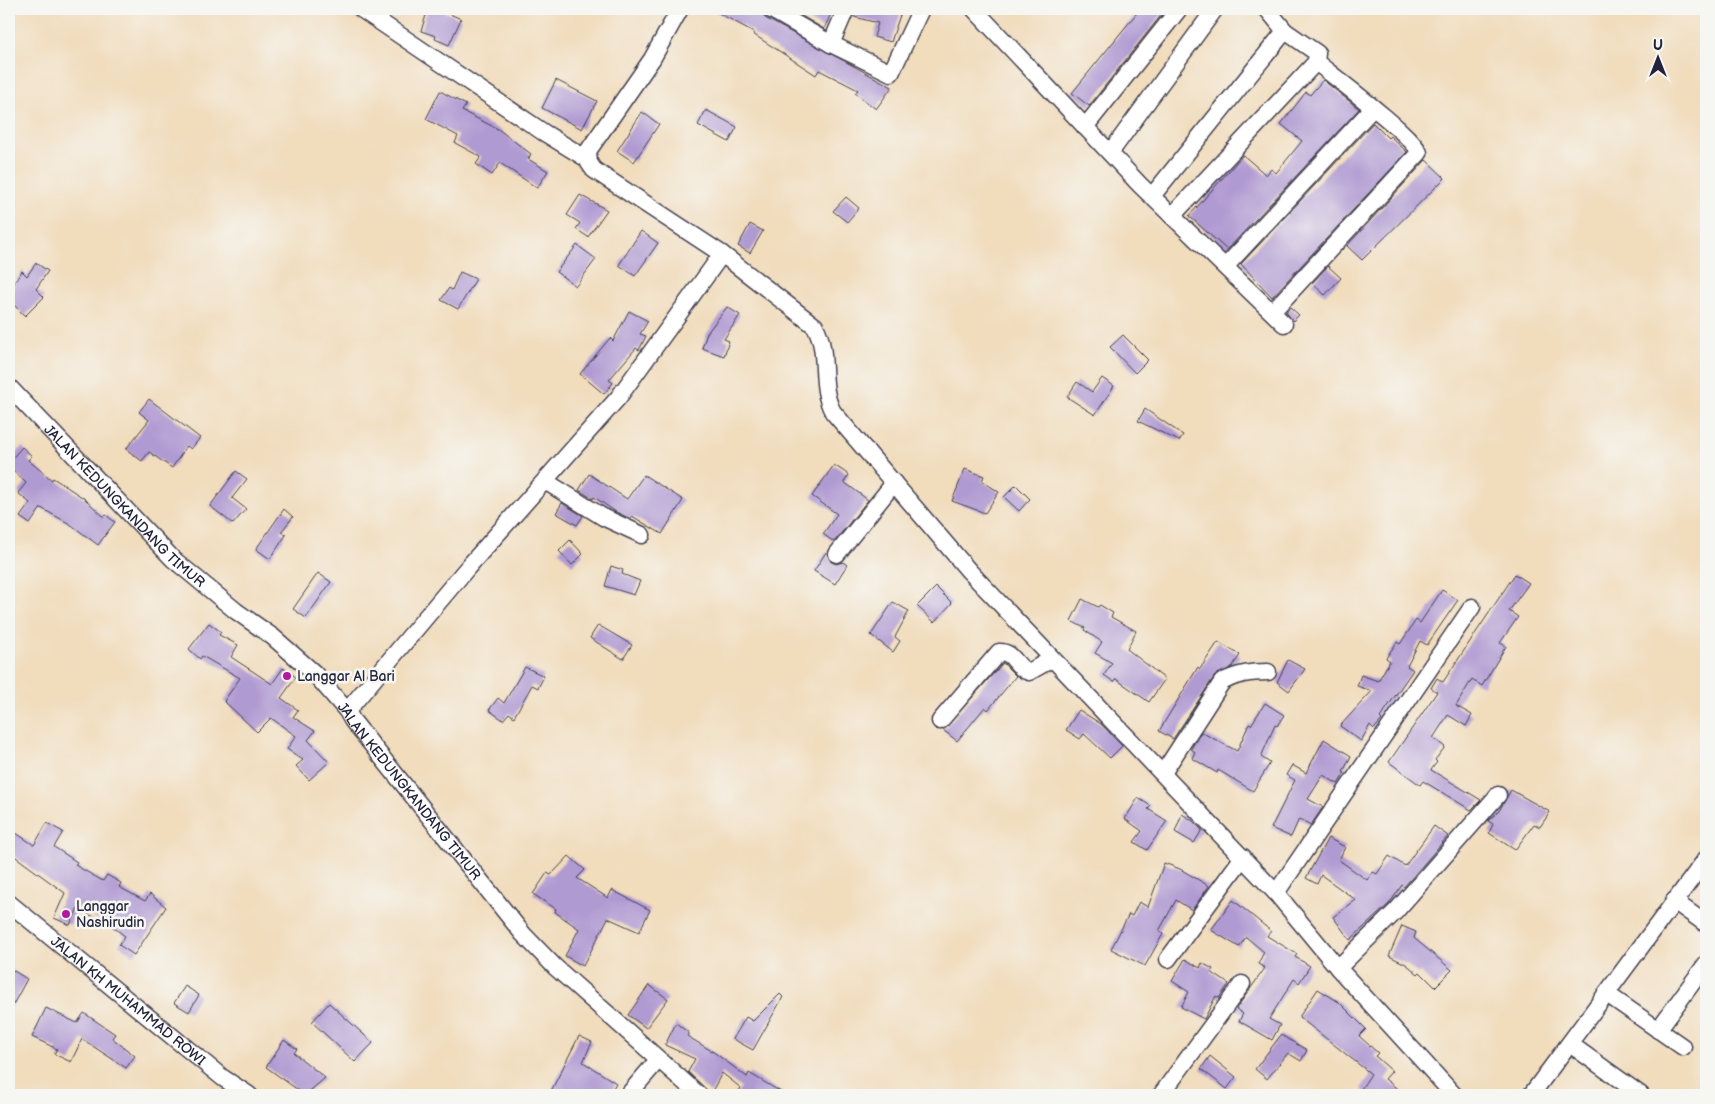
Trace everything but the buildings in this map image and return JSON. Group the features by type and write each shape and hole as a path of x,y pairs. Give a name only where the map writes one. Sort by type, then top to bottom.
{"street":[{"path":"361,9 543,132 587,159 594,170 722,254 815,326 822,338 826,401 833,412 969,570 1243,857 1276,893 1338,968 1454,1095"},
{"path":"587,159 588,151 652,59 680,9"},
{"path":"770,9 831,44 891,73 921,9"},
{"path":"831,44 846,9"},
{"path":"974,9 1152,196 1284,324"},
{"path":"1085,127 1179,9"},
{"path":"1110,153 1215,9"},
{"path":"1172,216 1316,62 1317,53 1285,31 1267,9"},
{"path":"1152,196 1285,31"},
{"path":"1272,312 1419,153 1418,149 1404,135 1316,62"},
{"path":"1226,266 1373,108"},
{"path":"347,711 468,567 618,398 722,254"},
{"name":"JALAN KEDUNGKANDANG TIMUR","path":"9,387 173,559 228,605 272,637 314,673 347,711 352,720 523,934 555,967 699,1095"},
{"path":"545,481 603,517 642,535"},
{"path":"837,554 894,483"},
{"path":"1276,893 1472,607"},
{"path":"940,721 999,652 1009,654 1025,671 1029,672 1052,659"},
{"path":"1163,773 1222,682 1233,676 1248,672 1268,672"},
{"path":"1338,968 1396,911 1498,795"},
{"path":"1168,959 1243,857"},
{"path":"1531,1095 1706,859"},
{"path":"1674,901 1706,924"},
{"name":"JALAN KH MUHAMMAD ROWI","path":"9,903 223,1078 250,1095"},
{"path":"1658,1030 1706,964"},
{"path":"1161,1095 1242,984"},
{"path":"1607,994 1683,1047"},
{"path":"1570,1044 1641,1095"},
{"path":"628,1095 658,1060"}],"place":[{"name":"Langgar Al Bari","path":"287,676"},
{"name":"Langgar Nashirudin","path":"66,914"}]}
